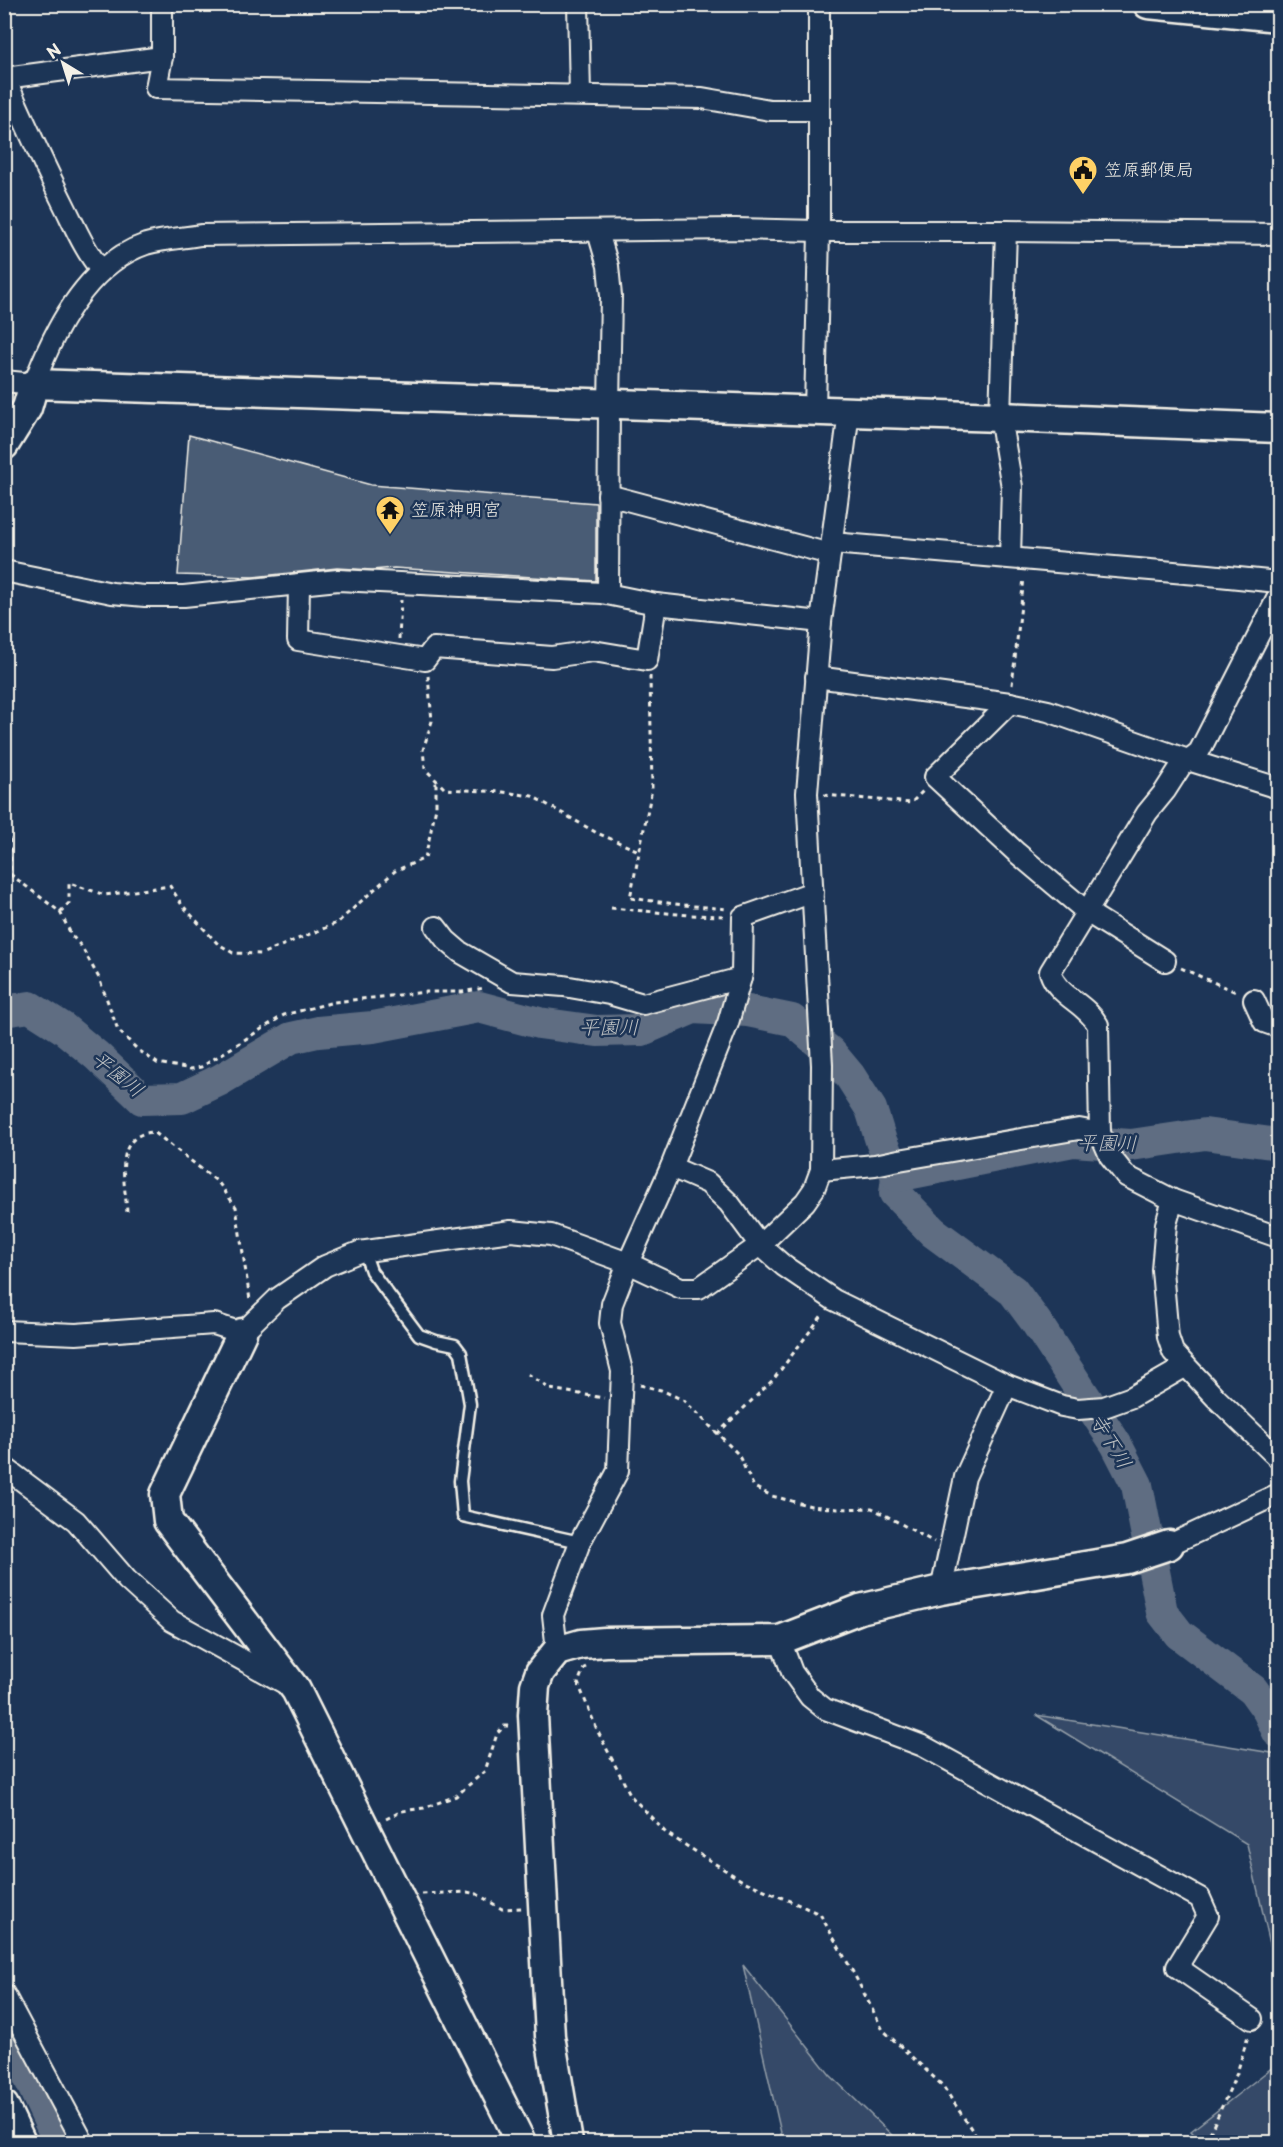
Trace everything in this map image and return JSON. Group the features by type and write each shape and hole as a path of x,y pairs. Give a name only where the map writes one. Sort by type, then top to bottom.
{"street":[{"path":"162,4 162,57 156,88 702,98 770,110 818,110"},
{"path":"578,4 580,95"},
{"path":"814,411 819,231 819,4"},
{"path":"1148,4 1278,17"},
{"path":"102,270 91,258 67,212 5,78 162,57"},
{"path":"4,445 27,408 45,354 83,290 102,270 124,254 147,244 201,235 735,229 1278,234"},
{"path":"1006,231 1000,417 1012,487 1018,558"},
{"path":"598,232 608,266 612,296 608,594"},
{"path":"4,381 34,384 1278,428"},
{"path":"521,2142 296,1689 168,1521 165,1494 250,1326 278,1299 325,1266 364,1251 511,1231 550,1235 628,1263 681,1288 699,1288 760,1245 805,1202 814,1189 821,1170 822,1065 807,793 821,622 849,412"},
{"path":"608,495 831,549 1018,558 1278,582"},
{"path":"4,571 112,593 145,596 184,596 338,580 608,594 656,604 821,622"},
{"path":"299,584 298,640 425,660 435,648 552,657 593,651 647,660 656,604"},
{"path":"1278,597 1199,753 1181,766 1147,813 1050,972 1054,984 1092,1015 1098,1025 1100,1133 1110,1156 1126,1176 1173,1200 1278,1237"},
{"path":"816,678 1010,703 1048,711 1188,760 1278,788"},
{"path":"1010,703 935,777 1017,853 1087,912 1165,961"},
{"path":"557,1651 553,1615 580,1542 618,1471 622,1371 610,1323 612,1304 671,1167 728,1023 739,987 743,917 813,892"},
{"path":"436,927 460,952 512,982 564,986 609,994 643,1004 739,987"},
{"path":"1254,1000 1264,1022 1278,1027"},
{"path":"821,1170 876,1166 899,1160 1079,1130 1100,1133"},
{"path":"671,1167 708,1183 729,1203 760,1245 784,1266 834,1300 1007,1385 1062,1406 1078,1409 1104,1407 1132,1397 1186,1366"},
{"path":"1173,1200 1166,1224 1162,1270 1168,1337 1173,1352 1216,1398 1278,1458"},
{"path":"4,1331 76,1334 214,1324 250,1326"},
{"path":"941,1590 965,1477 1007,1385"},
{"path":"4,1467 76,1521 127,1580 171,1621 296,1689"},
{"path":"568,2142 550,2036 533,1715 535,1686 540,1672 557,1651 581,1644 605,1642 780,1640 860,1609 941,1590 1127,1558 1169,1545 1278,1494"},
{"path":"780,1640 792,1672 810,1697 825,1709 923,1746 1200,1898 1208,1916 1177,1967 1252,2019"},
{"path":"4,1994 83,2142"},
{"path":"4,2106 21,2142"}],"lane":[{"path":"364,1251 371,1271 418,1335 455,1345 461,1353 470,1404 460,1480 463,1516 580,1542"}],"path":[{"path":"1010,703 1018,558"},
{"path":"398,655 402,583"},
{"path":"425,660 428,667 432,721 423,750 425,769 436,781 445,789 532,796 597,833 639,851"},
{"path":"647,660 651,688 652,789 630,898 683,905 723,907 736,911 743,917"},
{"path":"807,793 911,803 935,777"},
{"path":"60,912 69,903 69,883 105,895 170,886 182,905 217,943 233,953 261,954 336,923 395,871 424,858 436,807 436,781"},
{"path":"4,794 10,838 10,874 7,892 4,895"},
{"path":"10,874 60,912 72,936 81,946 99,978 118,1030 137,1049 157,1062 191,1069 201,1067 284,1015 334,1002 427,992 462,992 512,982"},
{"path":"611,908 743,917"},
{"path":"1165,961 1254,1000"},
{"path":"127,1212 124,1158 129,1143 141,1132 154,1132 218,1182 236,1207 250,1302 250,1326"},
{"path":"717,1434 773,1380 834,1300"},
{"path":"622,1371 640,1385 661,1390 683,1400 738,1454 754,1487 772,1496 811,1506 838,1509 872,1508 938,1544 951,1542"},
{"path":"528,1374 550,1389 621,1401"},
{"path":"605,1642 603,1659 584,1668 578,1683 598,1731 631,1796 666,1833 731,1874 820,1914 883,2030 942,2085 980,2142"},
{"path":"365,1829 402,1811 424,1808 456,1796 485,1771 497,1734 504,1726 518,1726"},
{"path":"402,1902 415,1894 467,1892 477,1894 502,1909 543,1906"},
{"path":"1206,2142 1237,2073 1252,2019"}],"shaded area":[{"path":"1036,1715 1278,1754 1278,1978 1247,1844"},
{"path":"743,1965 830,2075 899,2142 783,2142"},
{"path":"1278,2063 1278,2142 1201,2142 1191,2131"}],"building":[{"name":"笠原神明宮","path":"189,435 371,485 596,503 596,581 394,568 372,570 337,568 253,577 178,575"}],"waterway":[{"name":"平園川","path":"4,1011 30,1007 63,1028 97,1056 142,1099 182,1098 220,1080 291,1038 318,1032 373,1027 479,1007 539,1023 597,1031 642,1030 693,1008 748,1011 792,1020 830,1052 850,1076 871,1109 881,1141 897,1176"},
{"name":"平園川","path":"897,1176 1073,1141 1131,1145 1205,1134 1278,1144"},
{"name":"寺下川","path":"897,1176 895,1193 933,1232 1013,1291 1036,1322 1116,1444 1137,1485 1162,1612 1179,1634 1253,1690 1268,1711 1278,1732"},
{"path":"4,2023 59,2142"}],"place":[{"name":"笠原郵便局","path":"1083,196"},
{"name":"笠原神明宮","path":"390,536"}]}
